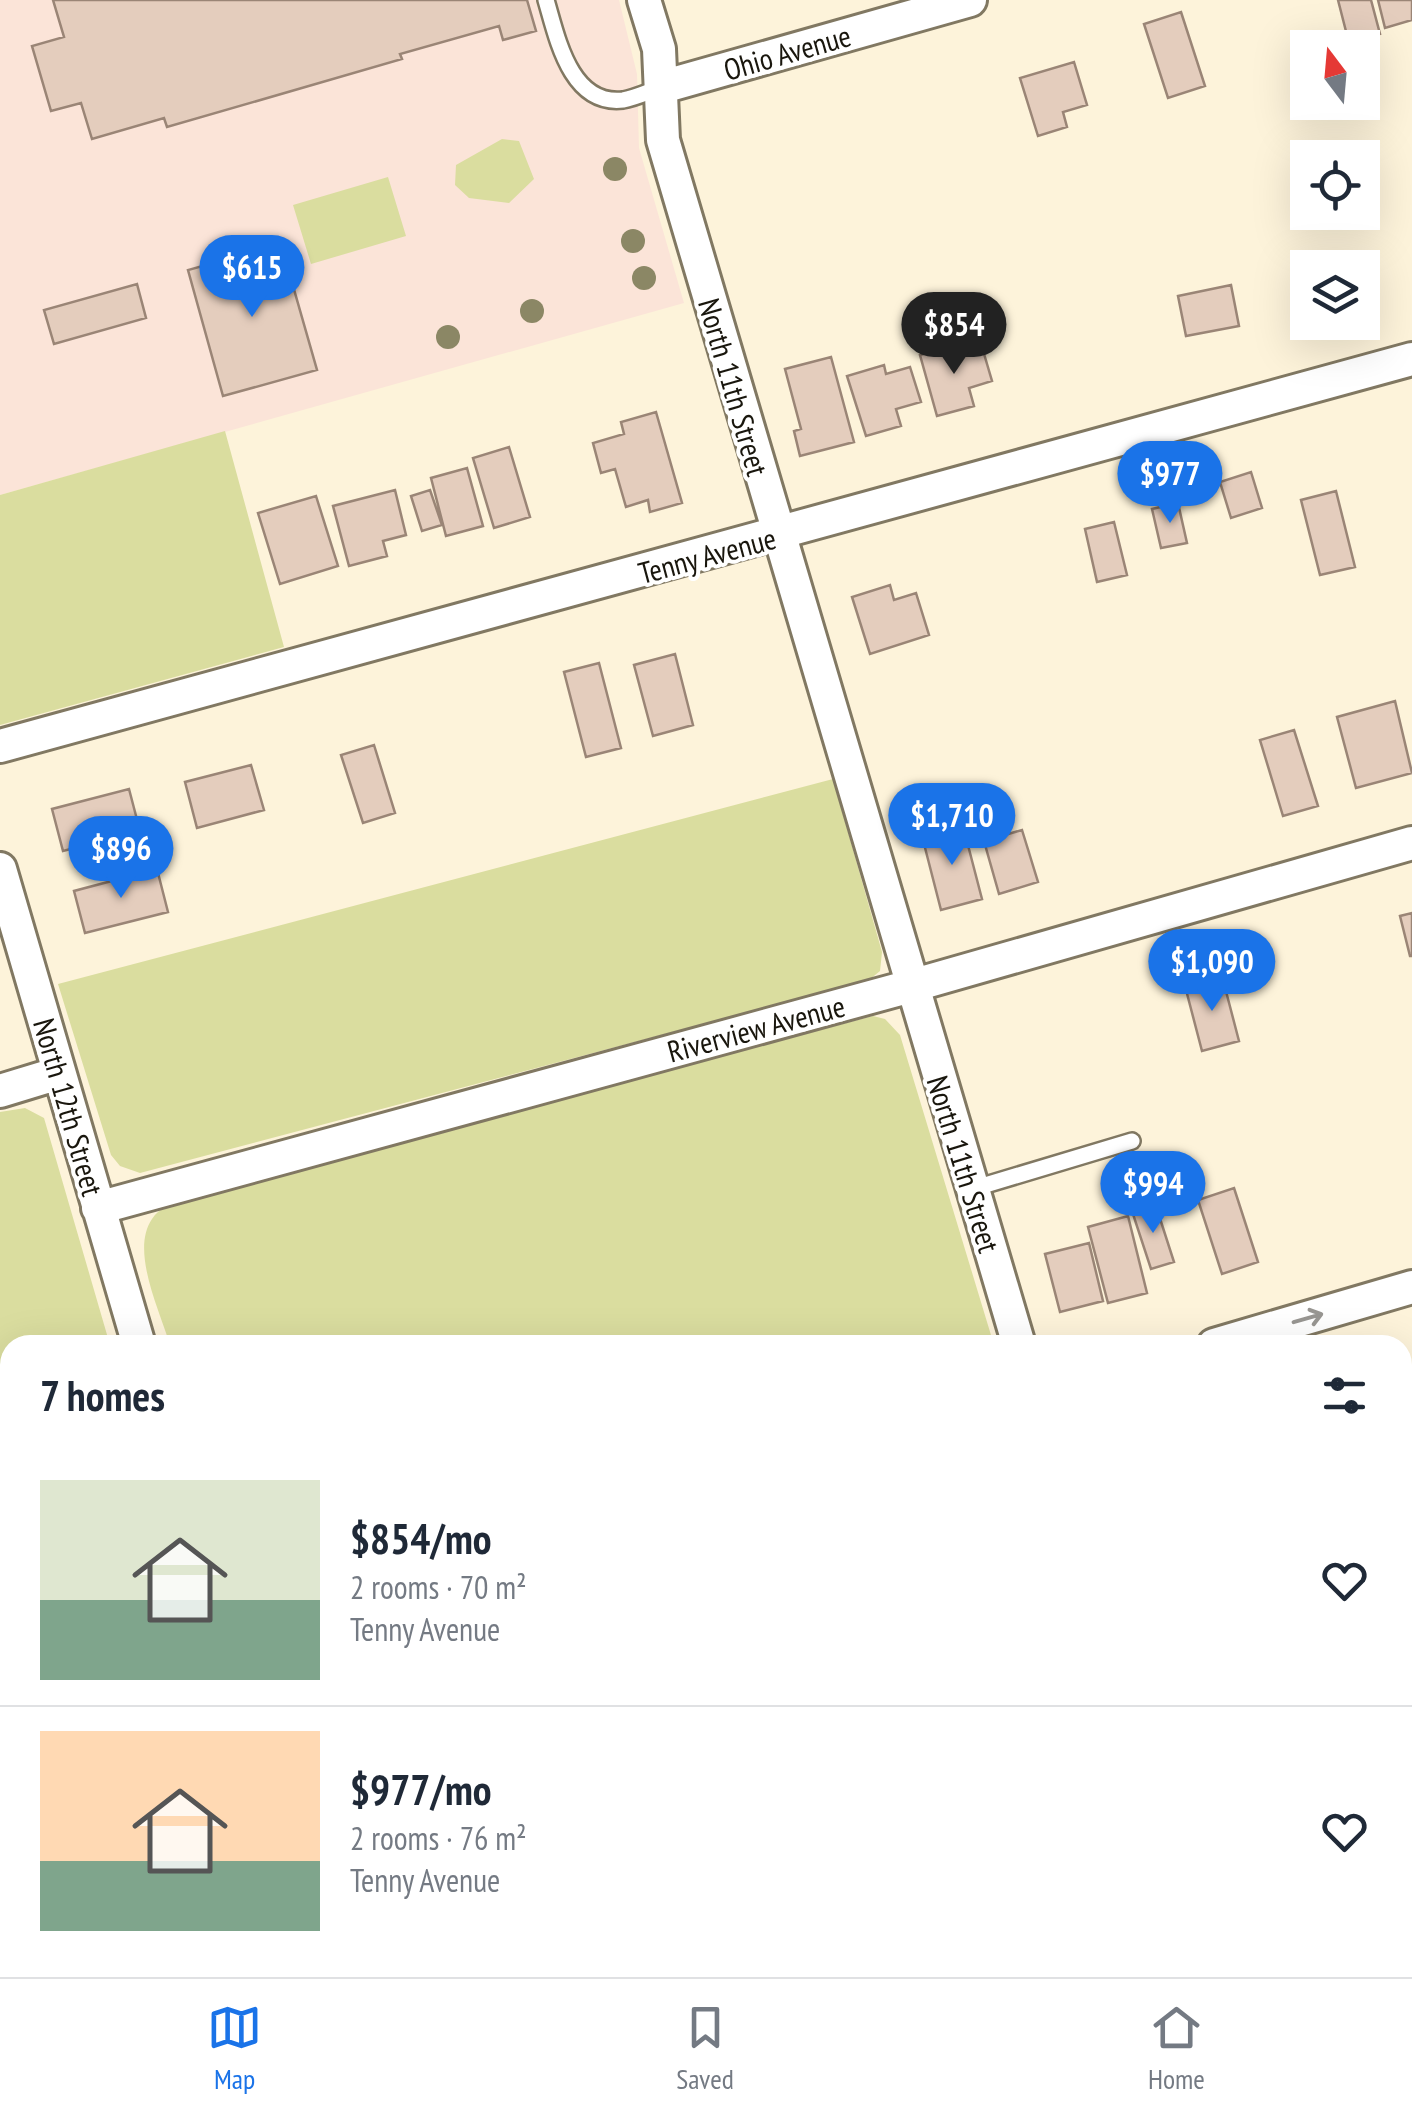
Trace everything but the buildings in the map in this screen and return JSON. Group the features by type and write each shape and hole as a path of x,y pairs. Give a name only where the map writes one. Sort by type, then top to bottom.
{"street":[{"name":"North 11th Street","path":"644,0 658,49 662,140 1015,1335"},
{"name":"Ohio Avenue","path":"662,87 970,0"},
{"name":"Tenny Avenue","path":"0,746 778,536 1412,359"},
{"name":"Riverview Avenue","path":"98,1208 911,986 1412,842"},
{"name":"North 12th Street","path":"0,870 136,1335"},
{"path":"0,1091 59,1074"},
{"path":"1249,1335 1412,1288"}],"lane":[{"path":"546,0 562,54 583,84 602,96 622,100 662,87"},
{"path":"972,1190 1132,1141"}],"shaded area":[{"path":"0,0 619,0 637,74 639,148 684,303 0,495"}],"green space":[{"path":"502,139 519,141 534,179 509,203 469,198 455,185 456,165"},
{"path":"388,177 406,236 311,264 293,205"},
{"path":"225,431 284,647 0,725 0,495"},
{"path":"833,779 882,952 880,971 869,980 140,1173 120,1166 111,1155 58,984"},
{"path":"873,1016 885,1019 900,1035 991,1335 167,1335 149,1281 144,1247 155,1215 185,1196"},
{"path":"25,1108 44,1118 107,1335 0,1335 0,1112"}]}
